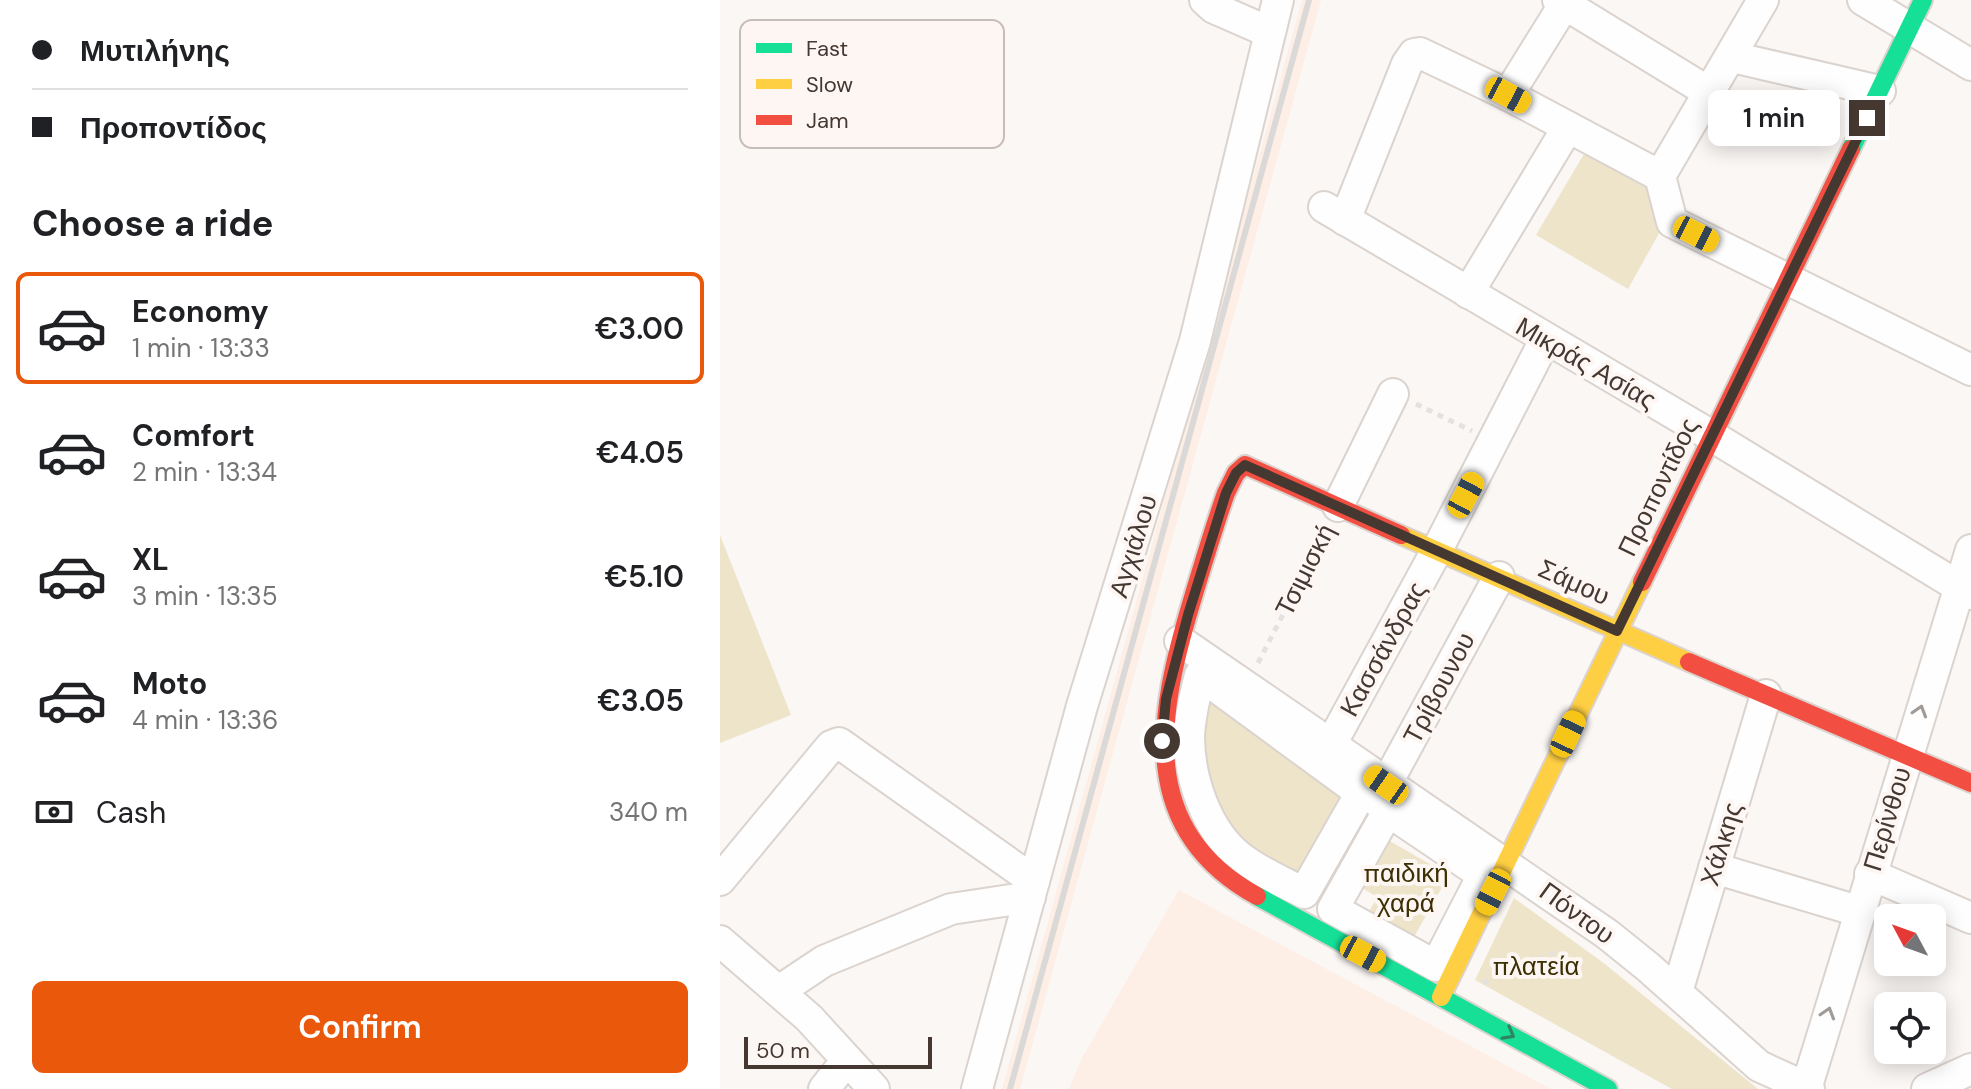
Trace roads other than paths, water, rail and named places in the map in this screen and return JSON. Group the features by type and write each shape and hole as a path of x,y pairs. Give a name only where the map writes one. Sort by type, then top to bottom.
{"street":[{"path":"1205,0 1214,8 1269,32"},
{"name":"Αγχιάλου","path":"977,1089 1000,995 1082,706 1195,341 1278,0"},
{"path":"1763,0 1660,176 1672,222 1971,370"},
{"path":"1863,0 1971,65"},
{"name":"Προποντίδος","path":"1441,997 1495,870 1617,631 1923,0"},
{"path":"1660,176 1508,95 1563,1 1710,93"},
{"name":"Μικράς Ασίας","path":"1508,95 1429,56 1414,54 1334,213 1712,436 1965,590"},
{"path":"1732,57 1880,91"},
{"path":"1468,293 1568,127"},
{"name":"Κασσάνδρας","path":"1330,746 1437,550 1545,340"},
{"name":"Τσιμισκή","path":"1338,506 1393,394"},
{"name":"Σάμου","path":"1180,641 1226,493 1236,473 1245,465 1617,631 1971,783"},
{"name":"Περίνθου","path":"1807,1089 1906,754 1965,590 1971,550"},
{"name":"Τρίβουνου","path":"1310,926 1499,577"},
{"path":"1180,641 1166,699 1162,741 1167,782 1179,815 1196,845 1220,872 1310,926 1608,1089"},
{"name":"Πόντου","path":"1180,641 1386,785 1495,870 1607,934 1759,1066 1807,1089"},
{"path":"1200,675 1361,793 1304,893 1241,858 1219,835 1207,812 1195,778 1190,743 1192,710 1200,675"},
{"name":"Χάλκης","path":"1677,992 1766,695"},
{"path":"720,880 831,746 839,743 1032,889"},
{"path":"1388,811 1495,870 1436,966 1333,909 1388,811"},
{"path":"1714,868 1858,911"},
{"path":"1870,874 1971,918"},
{"path":"779,991 824,961 951,909 1032,889"},
{"path":"720,941 809,1018 874,1089"},
{"path":"824,1089 847,1060"},
{"path":"1927,1089 1971,1069"}],"railway":[{"path":"1010,1089 1309,0"}],"park label":[{"name":"παιδική χαρά","path":"1406,888"},
{"name":"πλατεία","path":"1536,966"}]}
